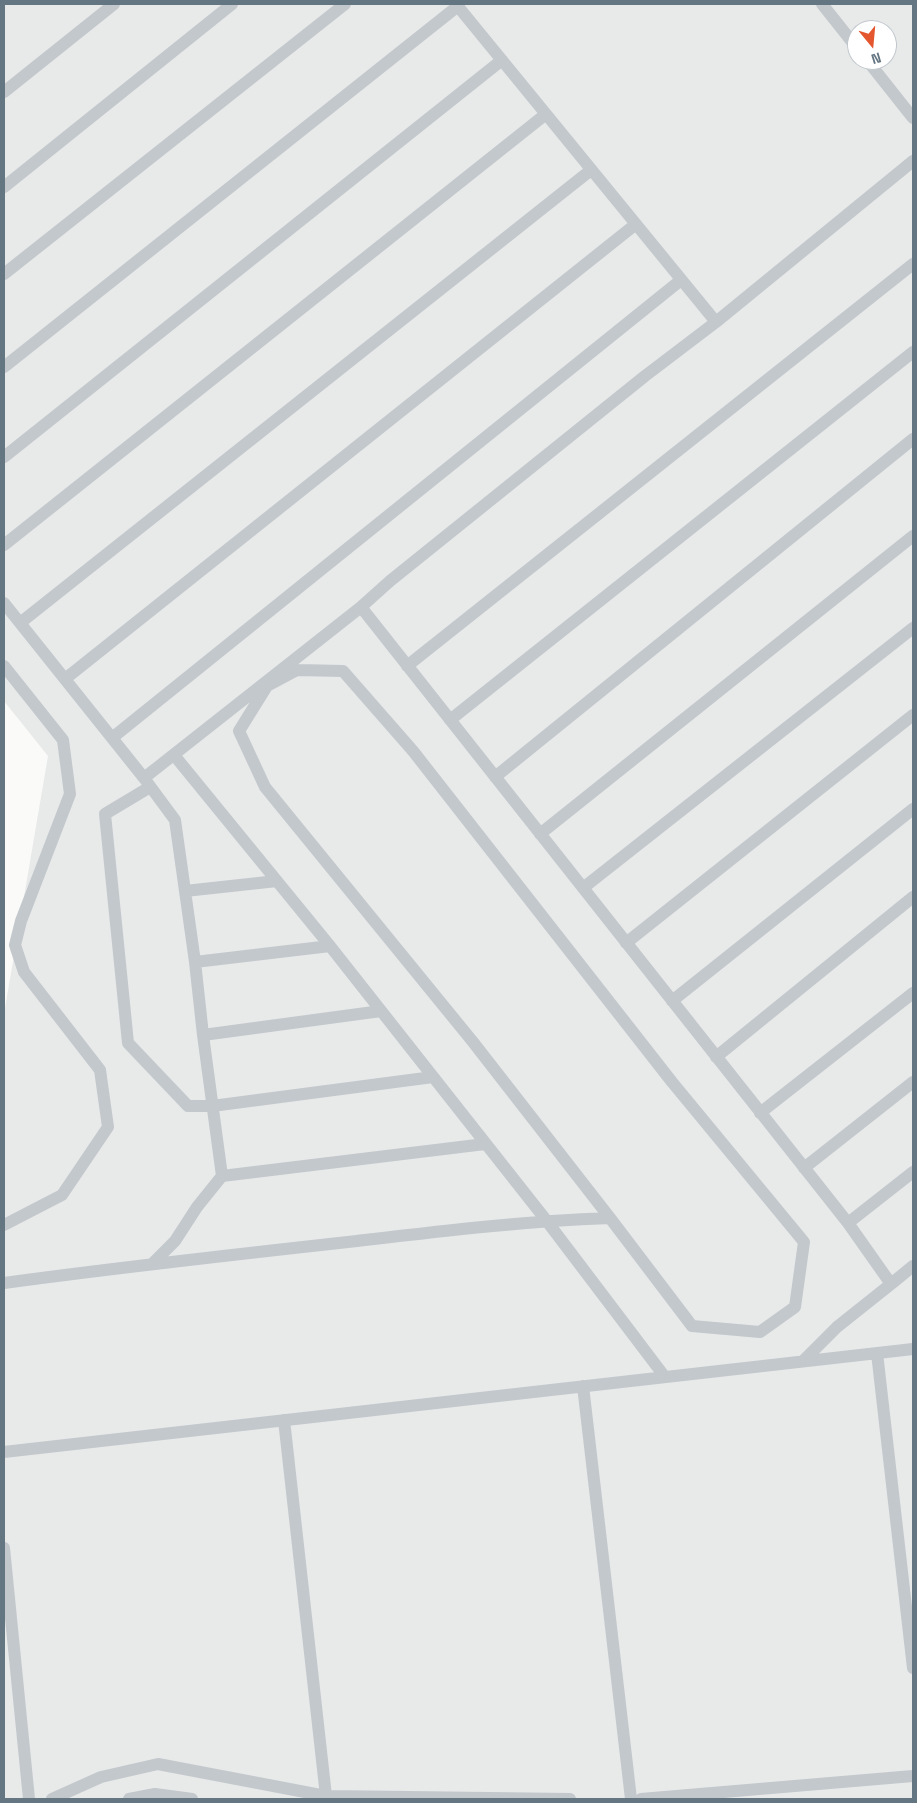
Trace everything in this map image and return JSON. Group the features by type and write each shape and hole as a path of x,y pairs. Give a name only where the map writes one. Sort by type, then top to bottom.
{"lane":[{"path":"4,92 114,4"},
{"path":"4,187 232,4"},
{"path":"4,274 345,4"},
{"path":"822,4 847,35"},
{"path":"4,367 457,5 716,322"},
{"path":"4,457 502,60"},
{"path":"875,70 913,118"},
{"path":"4,545 546,114"},
{"path":"433,1077 212,1106 188,1106 128,1043 105,814 147,783 174,755 537,463 716,322 913,161"},
{"path":"20,623 591,170"},
{"path":"65,679 636,224"},
{"path":"407,666 913,264"},
{"path":"112,738 681,280"},
{"path":"450,720 913,352"},
{"path":"495,777 913,439"},
{"path":"540,834 913,536"},
{"path":"4,603 175,820 222,1176"},
{"path":"360,607 848,1224 891,1284"},
{"path":"583,888 913,628"},
{"path":"4,666 63,740 70,794 21,921 10,944 24,972 100,1070 108,1127 62,1195 4,1225"},
{"path":"297,670 343,671 413,751 666,1074 804,1242 795,1307 760,1332 692,1326 610,1218 473,1042 265,787 239,731 267,686 297,670"},
{"path":"626,943 913,715"},
{"path":"174,755 330,946 546,1220 665,1377"},
{"path":"672,1001 913,809"},
{"path":"185,891 277,882"},
{"path":"716,1057 913,897"},
{"path":"195,962 330,946"},
{"path":"760,1113 913,992"},
{"path":"203,1035 381,1011"},
{"path":"804,1168 913,1082"},
{"path":"153,1263 175,1241 222,1176 485,1144"},
{"path":"848,1224 913,1172"},
{"path":"4,1283 153,1263 546,1220 610,1218"},
{"path":"803,1361 837,1327 913,1266"},
{"path":"4,1452 913,1349"},
{"path":"877,1353 913,1668"},
{"path":"583,1386 632,1799"},
{"path":"284,1420 326,1796"},
{"path":"4,1548 29,1799"},
{"path":"52,1799 101,1777 158,1764 326,1796 570,1799"},
{"path":"640,1799 913,1776"},
{"path":"129,1799 155,1794 192,1799"}],"shaded area":[{"path":"4,4 913,4 913,1799 4,1799 4,1014 48,756 4,701"}]}
